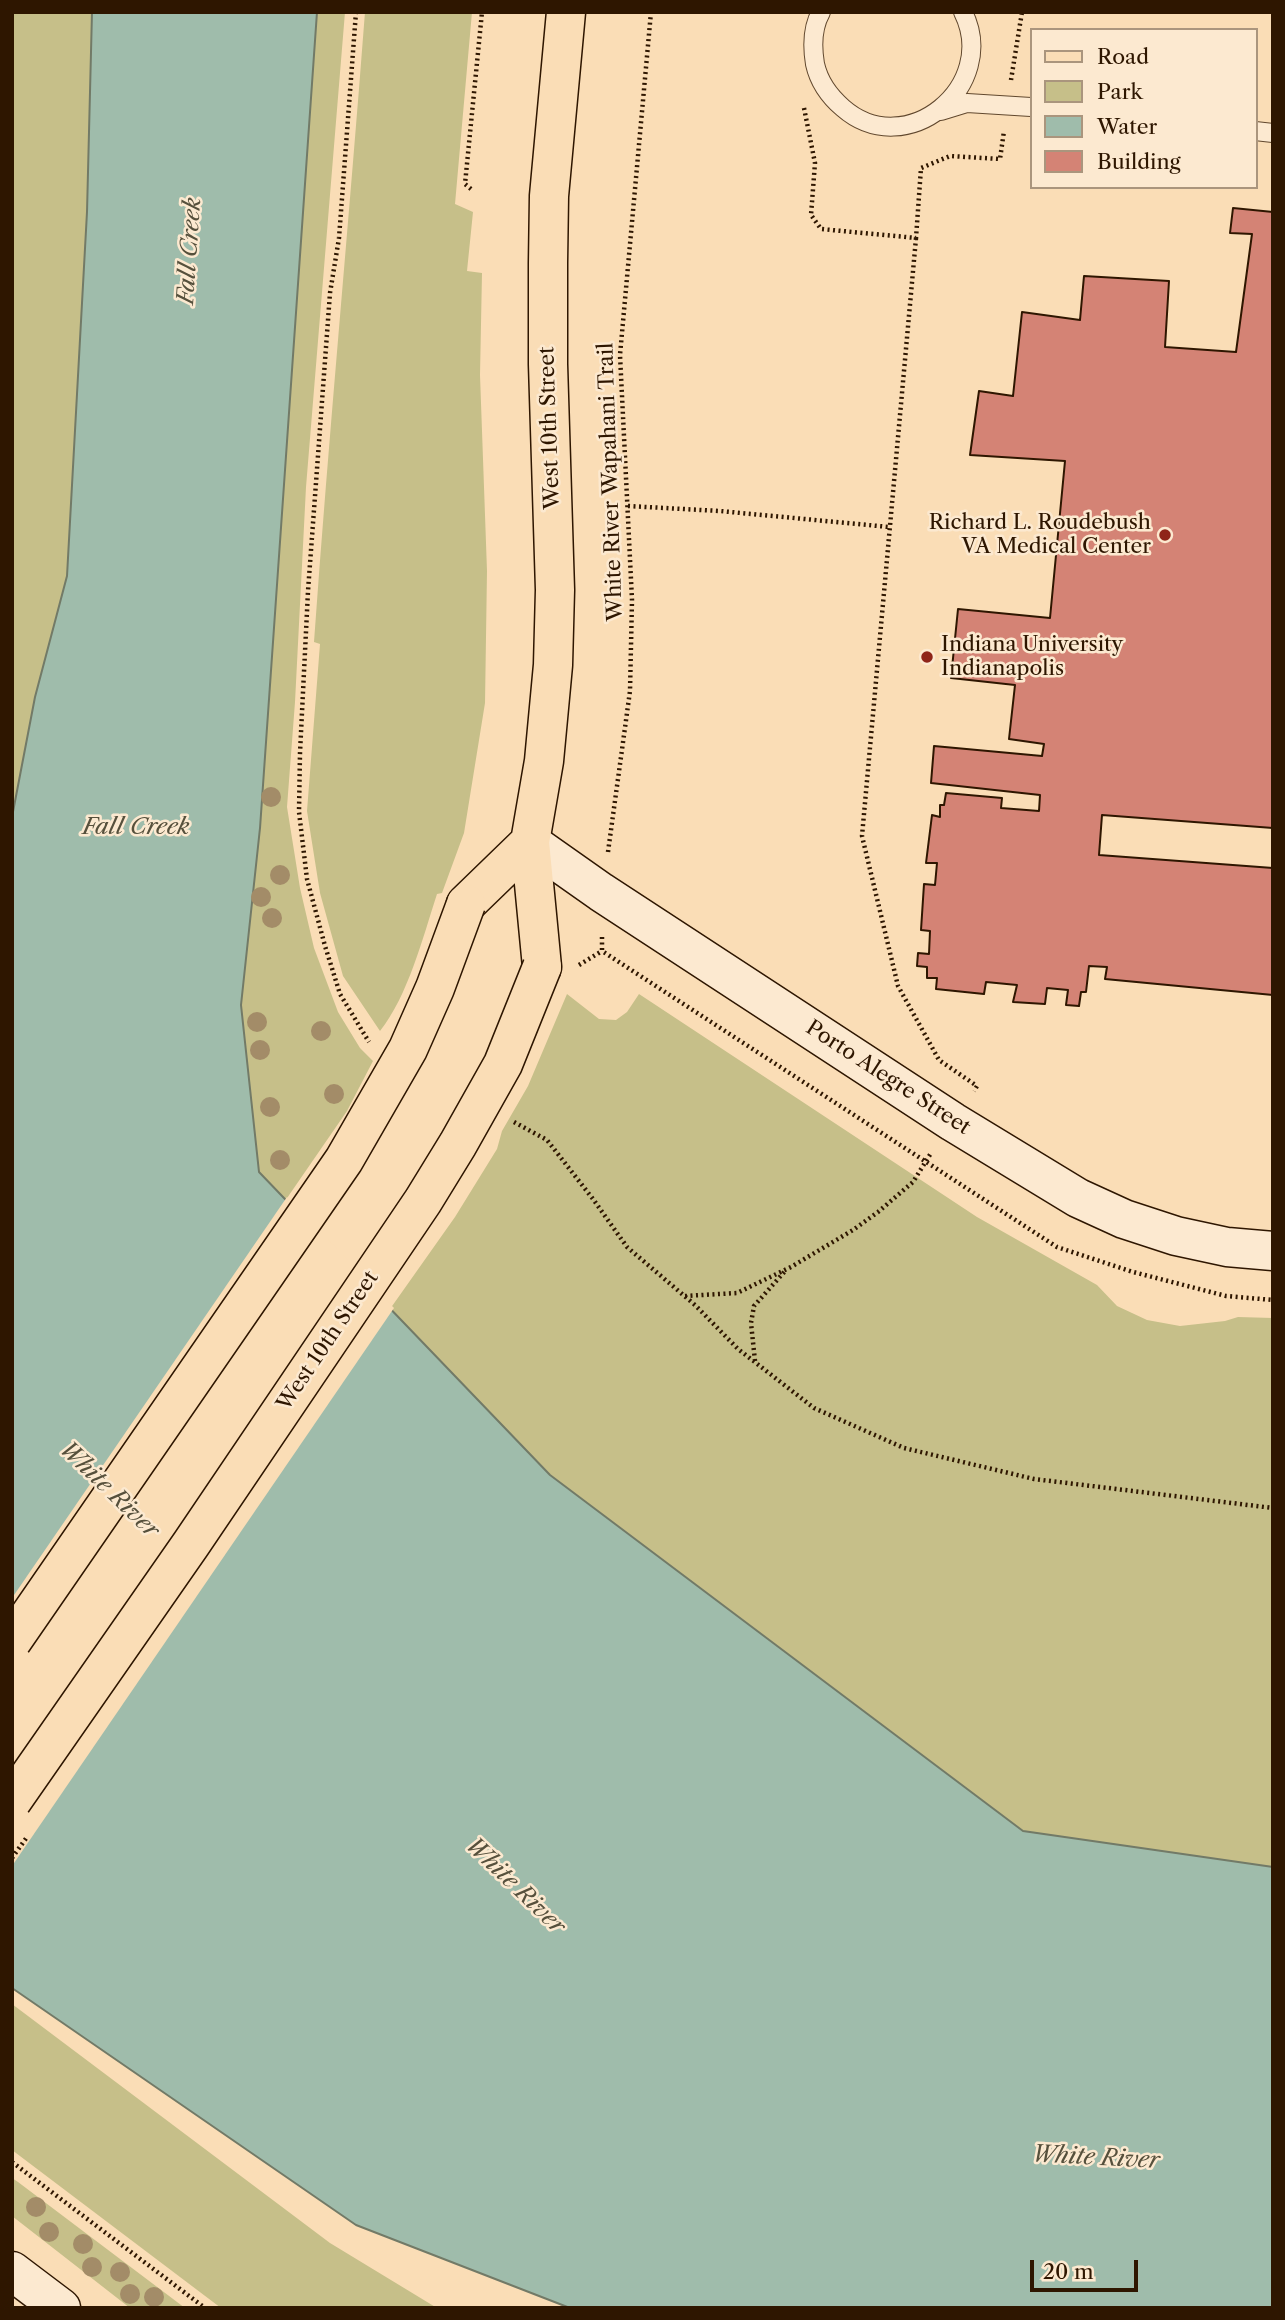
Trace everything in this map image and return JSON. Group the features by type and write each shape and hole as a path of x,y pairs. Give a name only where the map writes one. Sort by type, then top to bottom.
{"main road":[{"name":"West 10th Street","path":"12,1801 191,1544 423,1201 503,1064 542,967 530,842 544,761 554,665 555,590 548,364 549,196 566,12"},
{"path":"12,1641 350,1150 408,1049 435,988 466,904 530,842"}],"street":[{"name":"Porto Alegre Street","path":"530,842 601,892 953,1122 1078,1198 1154,1230 1204,1243 1273,1251"},
{"path":"12,2271 61,2308"}],"lane":[{"path":"821,12 812,48 817,75 831,98 852,116 878,125 899,126 919,122 938,112 967,103 1030,107"},
{"path":"938,112 956,94 968,72 971,47 968,22 963,12"}],"path":[{"path":"356,12 340,238 330,293 309,577 299,812 307,879 340,994 374,1048"},
{"path":"471,189 466,184 482,12"},
{"name":"White River Wapahani Trail","path":"602,951 601,892 630,691 632,640 620,355 651,12"},
{"path":"685,1296 737,1293 787,1269 853,1230 913,1182 977,1086 939,1060 898,986 862,836 916,238"},
{"path":"628,506 890,527"},
{"path":"506,1118 547,1140 627,1247 685,1296 738,1349 814,1408 904,1448 1034,1479 1273,1508"},
{"path":"755,1362 751,1324 754,1306 787,1269"},
{"path":"12,2162 205,2308"}],"green space":[{"path":"12,12 92,12 87,212 67,576 35,697 12,817"},
{"path":"317,12 345,12 306,487 287,807 300,888 314,948 338,1012 360,1048 373,1061 347,1111 285,1201 259,1172 241,1005 260,828"},
{"path":"365,12 472,12 455,204 473,212 467,271 482,273 480,375 487,571 485,703 464,833 442,893 437,894 407,984 380,1031 343,976 320,893 307,811 320,644 314,642"},
{"path":"567,994 599,1019 616,1020 627,1012 639,994 977,1217 1097,1285 1117,1306 1147,1320 1180,1326 1238,1317 1273,1318 1273,1867 1023,1831 550,1475 390,1309 455,1217 497,1149 502,1131 528,1086"},
{"path":"12,2004 330,2243 437,2308 221,2308 12,2150"},
{"path":"12,2178 185,2308 130,2308 12,2216"}],"water":[{"path":"92,12 317,12 260,828 241,1005 259,1172 550,1475 1023,1831 1273,1867 1273,2308 570,2308 356,2225 12,1988 12,817 35,697 67,576 87,212"}],"pier":[{"path":"287,1197 394,1308 12,1866 12,1598"}],"building":[{"name":"Richard L. Roudebush VA Medical Center","path":"1233,208 1273,212 1273,828 1102,815 1099,855 1273,868 1273,995 1105,979 1107,967 1089,966 1086,992 1081,992 1079,1006 1066,1005 1068,990 1047,988 1045,1004 1013,1002 1017,985 986,982 984,994 936,989 937,978 927,978 927,967 917,966 918,953 929,954 930,931 921,930 924,884 935,885 937,863 926,863 932,815 940,817 940,805 944,805 946,793 1002,798 1001,808 1039,811 1040,795 931,783 934,746 1042,756 1044,744 1009,739 1015,685 951,678 958,609 1050,618 1065,461 970,455 979,391 1013,396 1022,312 1080,320 1084,276 1169,281 1165,347 1236,352 1252,234 1230,233"}],"place":[{"name":"Richard L. Roudebush VA Medical Center","path":"1165,535"},
{"name":"Indiana University Indianapolis","path":"927,657"}],"water label":[{"name":"Fall Creek","path":"190,251"},
{"name":"Fall Creek","path":"136,827"},
{"name":"White River","path":"109,1490"},
{"name":"White River","path":"515,1886"},
{"name":"White River","path":"1096,2158"}]}
